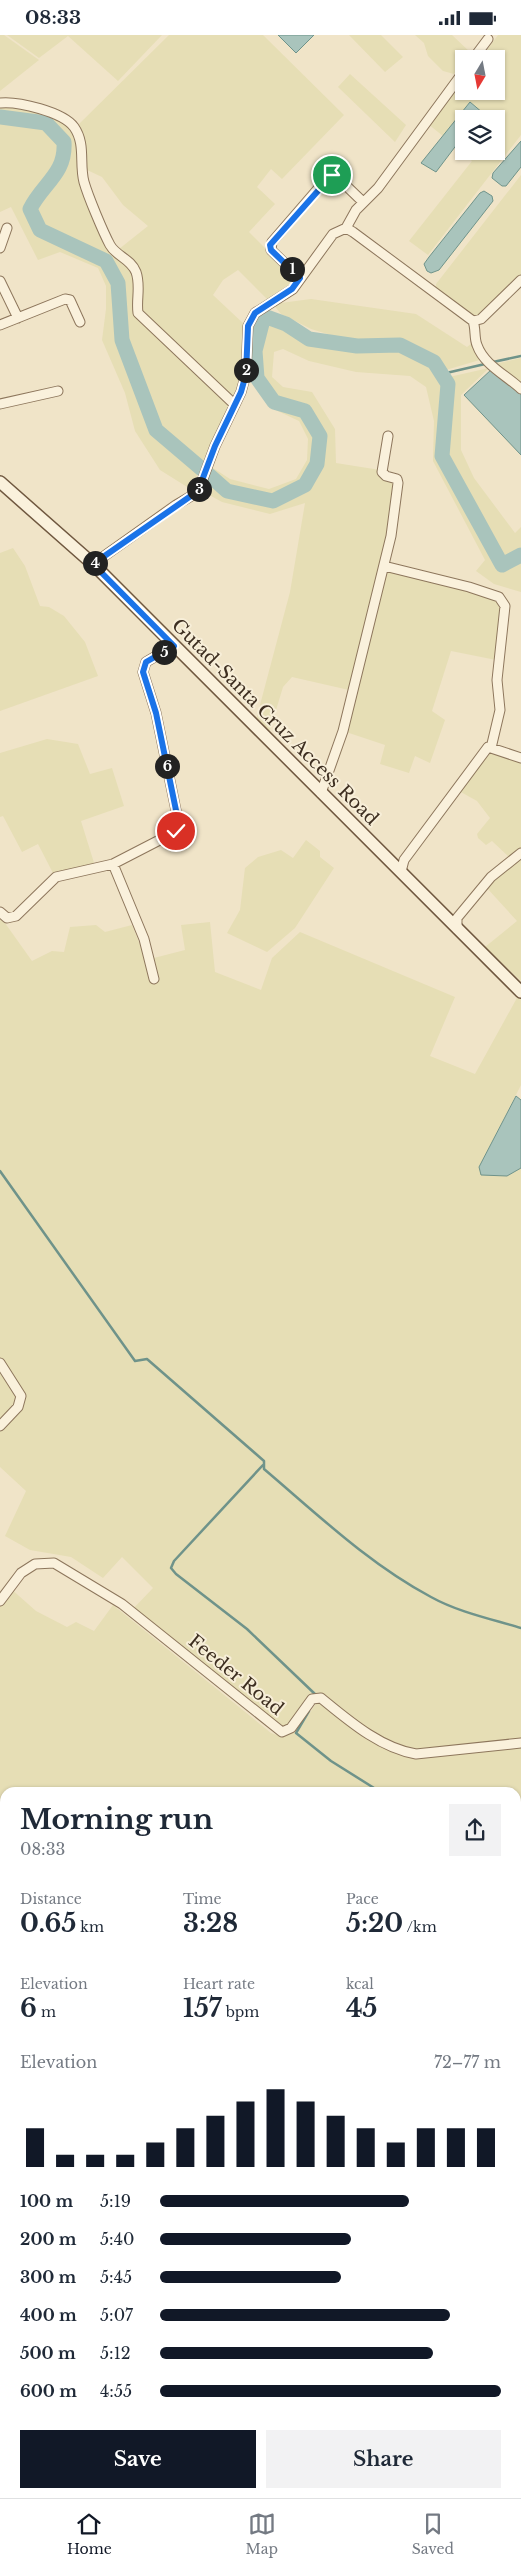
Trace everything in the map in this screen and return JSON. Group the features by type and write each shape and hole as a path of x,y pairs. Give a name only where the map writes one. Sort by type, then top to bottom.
{"main road":[{"name":"Gutad-Santa Cruz Access Road","path":"0,482 93,564 521,992"}],"street":[{"path":"480,50 488,39"},
{"path":"93,564 198,491 246,374 248,326 255,313 292,289 333,234 346,228 363,202 378,188 455,83"},
{"path":"0,103 58,114 74,126 82,149 84,181 111,247 130,262 136,271 139,284 138,313 234,405"},
{"path":"300,278 271,250 272,242 332,175 338,177 363,202"},
{"path":"0,248 7,228"},
{"path":"346,228 374,245 474,321 476,343 481,354 494,368 521,389"},
{"path":"474,321 481,319 521,280"},
{"path":"0,281 18,318"},
{"path":"0,325 65,299 70,300 80,323"},
{"path":"0,404 58,391"},
{"path":"321,793 343,731 391,536 398,483 397,479 386,476 382,472 388,436"},
{"path":"384,566 469,587 499,597 506,606 497,680 500,710 491,748"},
{"path":"0,912 7,918 12,918 56,877 113,864 176,831 178,820 156,713 143,672 146,662 174,646"},
{"path":"401,873 404,860 488,747 521,758"},
{"path":"457,929 457,918 491,877 521,853"},
{"path":"113,864 144,939 154,979"},
{"path":"0,1363 20,1396 18,1407 0,1427"},
{"name":"Feeder Road","path":"0,1601 21,1573 35,1564 54,1563 122,1604 282,1733 291,1728 312,1699 321,1697 347,1719 402,1752 416,1754 521,1743"}],"shaded area":[{"path":"0,35 4,35 39,60 0,91"},
{"path":"7,35 162,35 118,81 68,36 39,58"},
{"path":"169,35 263,35 344,115 282,179 271,169 257,187 275,204 249,232 296,279 291,286 268,300 238,270 223,280 213,295 245,325 243,373 235,398 232,398 140,313 141,290 119,249 148,226 123,205 102,177 85,169 82,138 78,125"},
{"path":"349,35 381,35 403,57 385,72"},
{"path":"415,35 452,35 468,50 455,50 454,74 443,71 428,56 424,43"},
{"path":"498,35 521,35 521,135 505,156 505,110 479,110 470,102 464,110 455,110 455,121 443,136 428,124 455,90 455,100 505,100 505,50 487,50"},
{"path":"350,74 406,125 395,142 338,87"},
{"path":"0,105 58,116 72,129 77,140 81,182 109,248 127,263 138,284 135,307 230,402 231,407 203,467 158,428 125,339 121,282 108,259 43,225 34,210 41,194 56,179 66,157 66,142 46,121 0,115"},
{"path":"0,120 42,127 58,144 60,157 49,178 34,193 25,209 36,231 102,263 113,284 117,341 151,431 198,472 192,490 160,470 135,431 125,393 102,340 106,309 106,286 98,268 60,252 38,260 11,207 0,212"},
{"path":"471,160 502,160 428,255 409,241 472,161"},
{"path":"521,175 521,276 480,316 471,316 436,288 436,284"},
{"path":"311,299 416,314 467,347 472,343 483,359 446,370 436,359 403,342 357,343 311,329 281,314 273,304"},
{"path":"266,323 286,329 309,344 358,350 399,348 431,364 446,385 439,458 500,568 521,559 521,592 494,584 476,571 485,560 433,461 434,421 426,387 410,376 356,372 309,361 283,349 274,352 272,377 283,387 312,392 335,429 336,463 380,470 396,483 389,536 349,690 292,677 283,687 269,733 256,720 290,592 305,503 270,514 222,502 202,491 206,475 226,493 274,503 307,487 321,465 324,435 308,409 276,398 260,377 258,350"},
{"path":"521,358 521,386 495,364"},
{"path":"489,368 461,395 461,450 474,478 515,533 521,527 521,547 517,554 503,562 445,456 453,384 449,377"},
{"path":"267,406 287,410 303,417 317,435 315,463 302,483 272,496 228,489 207,471 210,466 230,479 269,489 296,479 307,460 308,439 299,421"},
{"path":"13,548 25,566 40,606 49,607 64,616 85,642 98,676 0,711 0,553"},
{"path":"385,569 498,599 503,606 496,660 451,651 432,711 445,720 430,763 415,756 409,773 380,764 385,745 346,732"},
{"path":"47,739 78,744 90,774 112,768 124,806 81,821 95,866 54,875 38,844 22,852 3,816 0,817 0,753"},
{"path":"488,749 521,760 521,850 510,858 492,841 486,845 478,838 477,834 490,818 477,801 459,791"},
{"path":"306,840 320,851 320,857 334,868 295,928 267,952 227,933 240,910 245,868 258,857 281,850 293,858"},
{"path":"521,856 521,981 485,947 517,921 486,887"},
{"path":"0,916 32,961 52,951 64,952 70,927 96,925 105,932 132,925 146,960 185,950 181,925 210,922 215,972 261,990 272,958 300,932 455,997 430,1056 475,1074 518,996 521,999 521,1085 479,1167 507,1176 521,1168 521,1740 424,1752 385,1741 319,1696 291,1726 282,1730 131,1611 153,1588 122,1557 103,1578 71,1557 30,1550 5,1536 26,1491 0,1467"},
{"path":"10,1588 36,1611 67,1627 76,1622 94,1631 113,1605 271,1733 283,1737 299,1729 317,1702 382,1746 402,1755 521,1744 521,1787 0,1787 0,1603"}],"water":[{"path":"278,35 314,35 296,53"},
{"path":"470,102 479,110 464,110"},
{"path":"455,121 455,147 436,172 421,163"},
{"path":"521,141 521,167 506,186 502,186 492,178 493,173"},
{"path":"484,191 492,196 493,201 439,270 431,273 427,271 424,264 480,193"},
{"path":"492,369 521,392 521,455 464,395"},
{"path":"516,1096 521,1100 521,1168 507,1176 481,1175 479,1167"}],"waterway":[{"path":"0,117 46,123 64,142 64,153 58,170 30,209 40,230 106,261 118,283 122,340 156,430 203,470"},
{"path":"209,475 227,491 273,501 305,485 317,464 320,436 305,411 274,402 257,378 255,351 264,316 286,324 309,339 357,346 400,345 434,362 448,384 442,456 502,565 521,555"},
{"path":"493,362 521,356"},
{"path":"442,374 485,364"},
{"path":"0,1171 135,1361 147,1359 264,1461 264,1469 344,1538 386,1569 408,1584 452,1607 521,1628"},
{"path":"263,1465 174,1561 171,1568 176,1574 247,1629 316,1695"},
{"path":"309,1711 296,1733 331,1761 372,1787"}],"route":[{"path":"176,831 178,820 156,713 143,672 146,662 174,646 93,564 198,491 215,446 241,392 246,374 248,326 255,313 292,289 300,278 270,249 270,245 329,176 332,175"}]}
